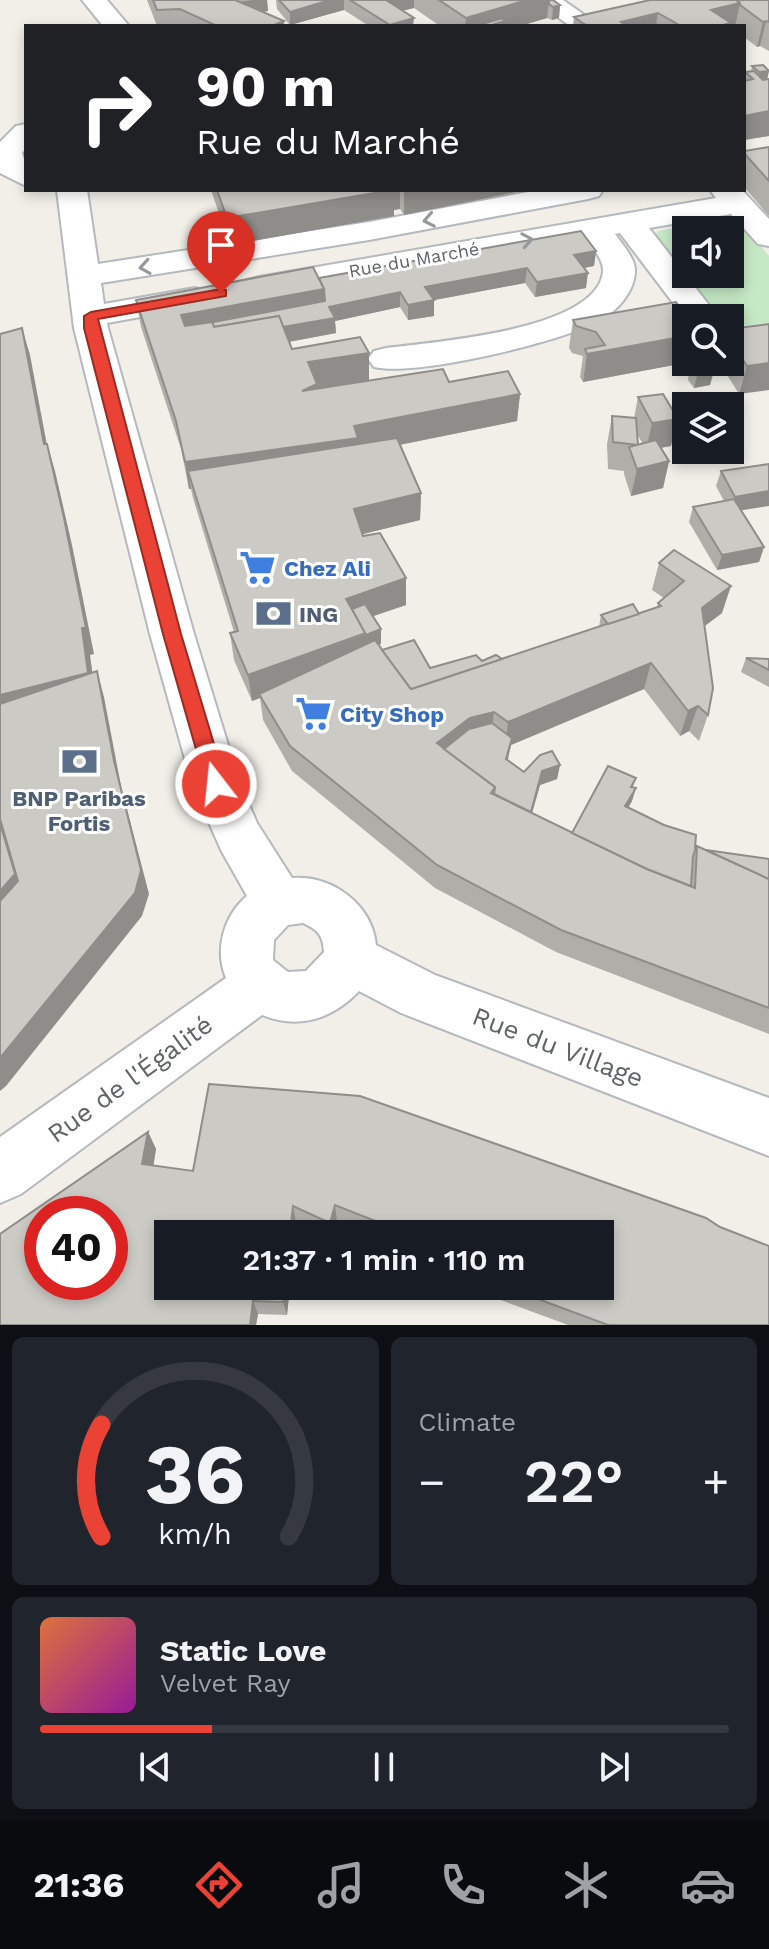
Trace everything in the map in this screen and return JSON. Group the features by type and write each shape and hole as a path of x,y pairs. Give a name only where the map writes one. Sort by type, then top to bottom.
{"street":[{"path":"94,0 114,24"},
{"path":"546,0 584,24"},
{"path":"11,145 10,167 24,176"},
{"path":"72,192 91,328 172,634 216,784 238,835 279,903"},
{"name":"Rue du Marché","path":"88,296 369,231 577,192"},
{"path":"731,197 769,237"},
{"name":"Rue du Marché","path":"88,296 612,226 731,197"},
{"path":"612,226 688,304"},
{"path":"386,359 530,335 573,322 604,304 616,287 619,271 612,226"},
{"path":"305,900 323,905 342,918 350,933 350,959 343,974 324,992 306,997 282,996 260,985 251,975 245,958 246,941 254,925 279,903 305,900"},
{"name":"Rue du Village","path":"350,959 420,995 769,1127"},
{"name":"Rue de l'Égalité","path":"0,1173 260,985"}],"green space":[{"path":"744,226 769,256 769,324 744,325 744,304 703,304 691,288 744,288"},
{"path":"672,229 672,263 653,238 658,231"}],"building":[{"path":"153,0 235,0 284,21 277,24 213,24 180,9 157,10"},
{"path":"279,0 330,0 290,12"},
{"path":"350,0 386,0 414,18 388,24"},
{"path":"439,0 527,0 466,18"},
{"path":"549,0 553,0 560,5 553,7"},
{"path":"650,0 736,0 740,3 711,10 731,23 727,24 677,24 658,13 621,22 624,24 584,24 574,17"},
{"path":"736,0 769,0 769,22 763,22"},
{"path":"503,18 504,21 495,24 482,24"},
{"path":"763,65 769,71 759,72 752,66"},
{"path":"754,71 763,80 769,79 769,111 746,116 746,81 753,79 746,72"},
{"path":"769,147 769,181 746,155 746,151"},
{"path":"218,192 380,192 227,218"},
{"path":"581,231 596,251 574,255 588,273 537,282 527,268 425,287 434,300 408,305 400,292 329,307 335,318 283,327 279,316 214,327 212,322 325,301 319,278"},
{"path":"313,267 324,289 181,315 185,326 212,322 214,327 279,316 292,349 360,337 369,353 308,362 317,384 302,391 443,369 449,382 508,371 520,394 354,426 358,438 185,462 176,421 136,300"},
{"path":"676,302 678,304 672,304 672,339 587,354 585,349 605,345 596,332 576,326 573,320"},
{"path":"769,324 769,363 747,366 744,361 744,327"},
{"path":"22,328 44,444 47,444 64,518 86,628 82,628 88,673 0,695 0,334"},
{"path":"663,394 672,409 672,420 652,423 638,397"},
{"path":"612,416 636,418 638,445 613,442"},
{"path":"397,438 421,493 354,509 363,536 380,533 406,578 346,599 366,633 248,675 230,633 238,631 188,471"},
{"path":"656,440 669,461 637,469 629,447"},
{"path":"769,464 769,491 735,497 721,471"},
{"path":"734,499 764,547 722,555 693,507"},
{"path":"674,550 731,586 702,608 713,688 708,715 698,706 688,711 651,663 508,722 494,712 470,718 437,743 495,787 491,793 647,869 695,888 697,846 769,879 769,1008 561,930 437,865 290,746 259,694 375,640 411,689 661,606 658,603 684,581 659,563"},
{"path":"365,604 381,629 366,635 352,609"},
{"path":"633,604 639,614 608,624 601,615"},
{"path":"414,640 430,668 476,655 482,661 496,655 502,659 411,689 382,650"},
{"path":"746,658 769,659 769,670"},
{"path":"97,671 114,761 141,870 135,893 0,1058 0,901 18,881 0,819 0,704"},
{"path":"492,723 512,738 506,759 524,772 540,755 552,751 560,765 542,771 531,812 494,794 495,787 444,749 469,729"},
{"path":"608,766 636,778 631,787 636,788 625,806 664,825 696,835 691,886 572,833"},
{"path":"0,823 15,874 0,891"},
{"path":"706,850 769,859 769,879"},
{"path":"209,1084 360,1096 706,1218 720,1227 769,1246 769,1325 608,1325 541,1300 614,1300 614,1220 373,1220 335,1205 331,1220 323,1220 293,1206 292,1220 154,1220 154,1300 283,1300 253,1301 250,1325 0,1325 0,1234 24,1217 24,1300 128,1300 128,1196 55,1196 148,1132 142,1164 193,1171"}],"place":[{"name":"Chez Ali","path":"258,568"},
{"name":"ING","path":"273,614"},
{"name":"City Shop","path":"314,714"},
{"name":"BNP Paribas Fortis","path":"79,762"}],"route":[{"path":"216,784 172,634 91,328 91,316 221,293"}]}
